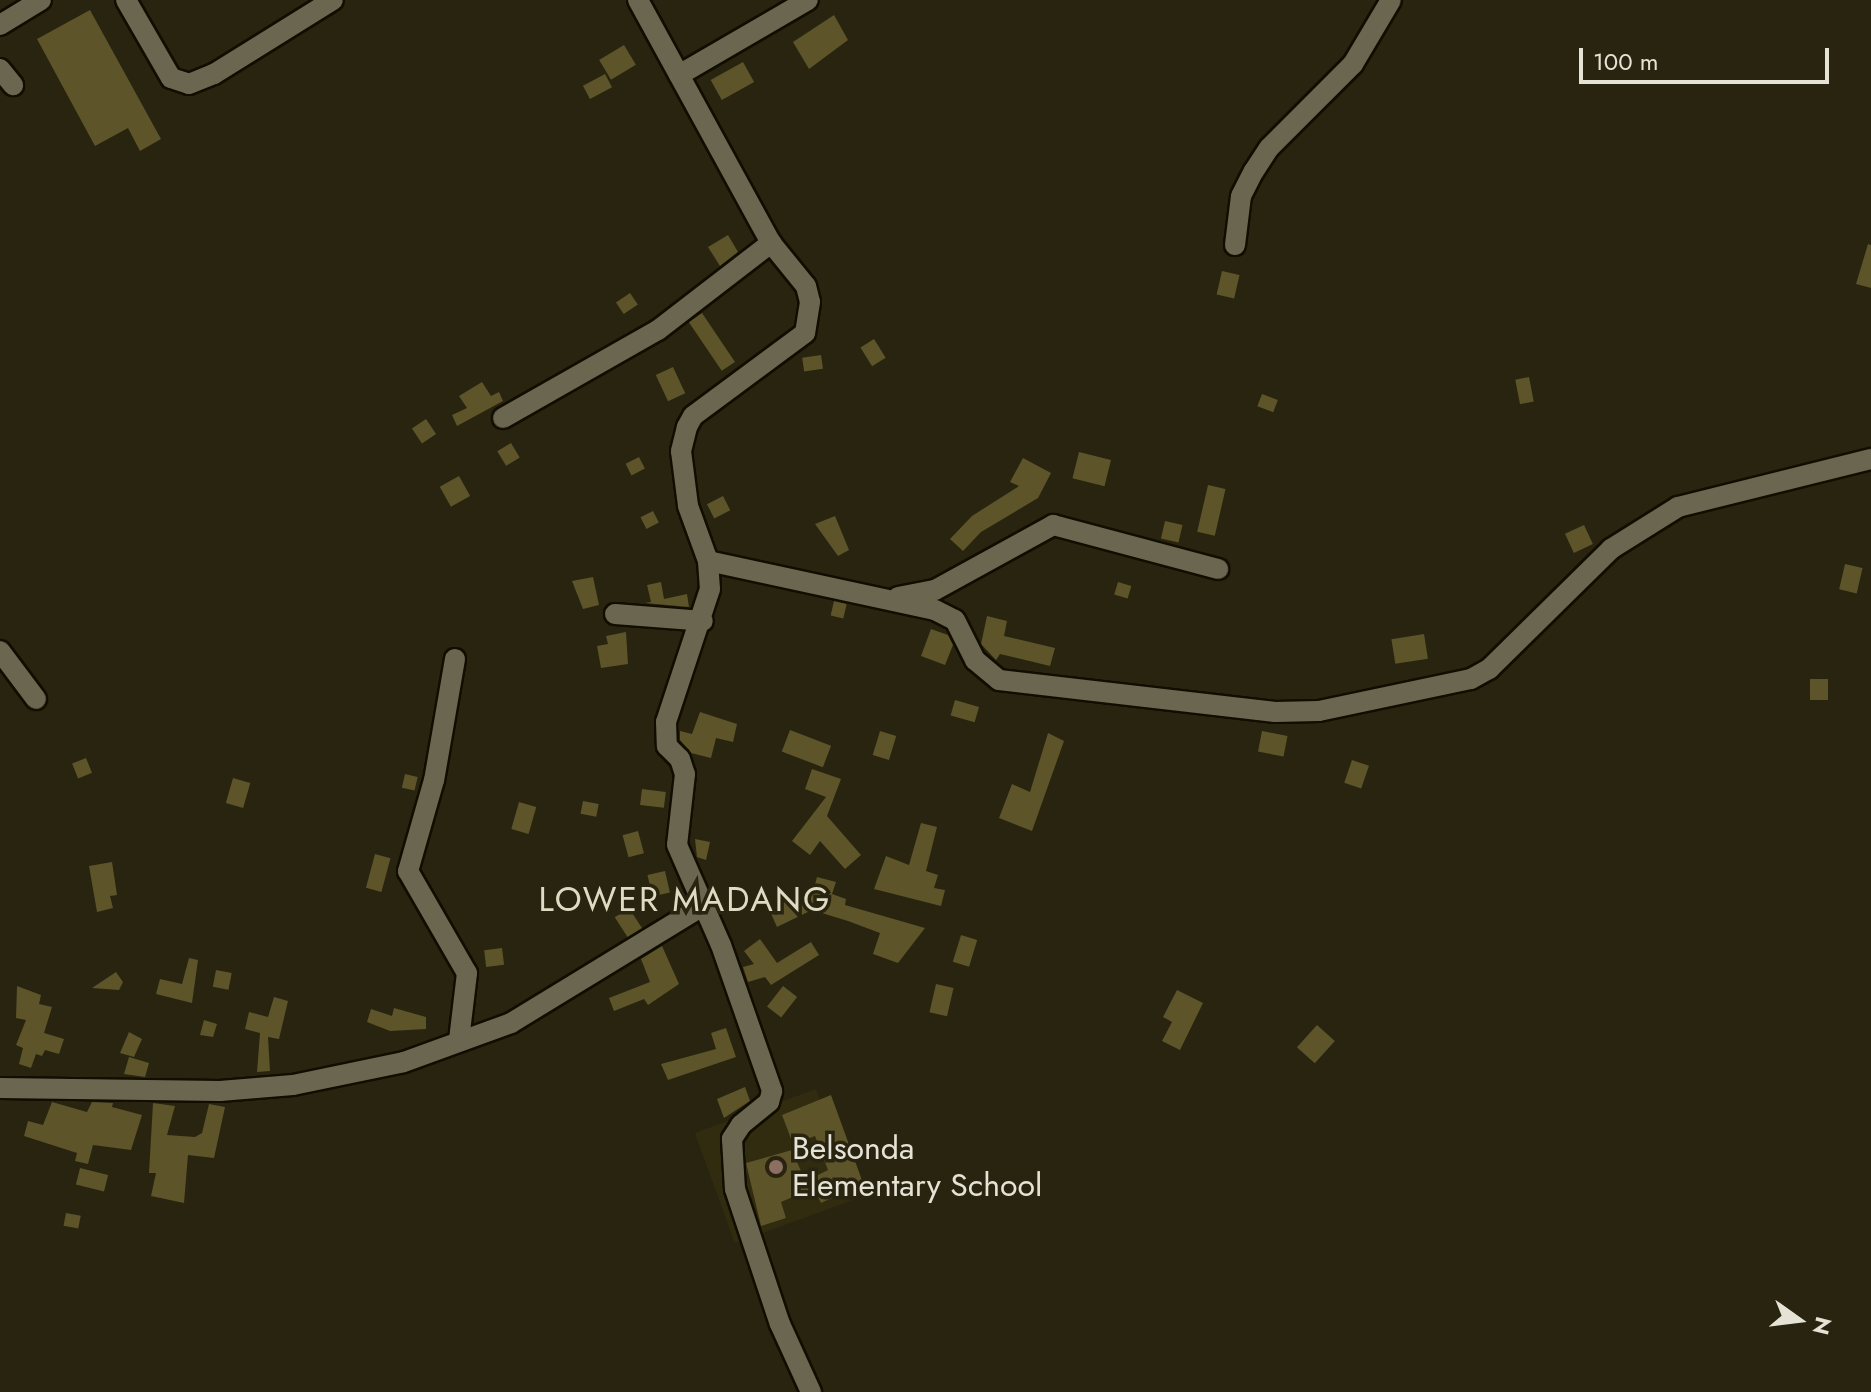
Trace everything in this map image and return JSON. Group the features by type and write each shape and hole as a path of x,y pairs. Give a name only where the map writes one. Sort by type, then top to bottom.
{"street":[{"path":"0,25 41,0"},
{"path":"126,0 171,78 189,84 214,74 333,0"},
{"path":"638,0 771,243 806,286 810,320 805,333 788,350 693,416 687,427 681,451 688,506 708,561 710,589 703,621 666,722 667,746 680,759 685,774 677,845 772,1091 769,1102 741,1125 732,1139 735,1189 780,1324 811,1392"},
{"path":"679,75 808,0"},
{"path":"1235,245 1241,196 1254,171 1269,148 1353,64 1391,0"},
{"path":"503,418 658,330 771,243"},
{"path":"708,561 888,599 955,620 975,660 999,680 1275,712 1319,711 1471,679 1489,669 1611,549 1678,507 1871,459"},
{"path":"888,599 935,590 1053,525 1218,569"},
{"path":"615,614 703,621"},
{"path":"0,651 36,699"},
{"path":"455,659 434,780 408,871 467,973 459,1040"},
{"path":"0,1088 159,1092 293,1085 404,1062 511,1023 703,906"}],"shaded area":[{"name":"Belsonda Elementary School","path":"816,1089 856,1199 735,1243 695,1133"}],"building":[{"path":"90,10 161,139 140,151 128,128 95,146 37,39"},
{"path":"834,15 848,40 809,69 793,42"},
{"path":"624,45 636,65 611,80 599,60"},
{"path":"743,62 754,82 722,100 711,80"},
{"path":"605,74 612,87 590,99 583,86"},
{"path":"728,235 738,252 720,266 708,247"},
{"path":"1868,244 1871,245 1871,288 1856,284"},
{"path":"1222,271 1240,275 1234,298 1217,294"},
{"path":"630,293 638,305 624,314 616,303"},
{"path":"702,313 735,362 722,371 689,322"},
{"path":"874,339 886,358 872,366 860,347"},
{"path":"821,355 823,369 804,372 802,358"},
{"path":"673,367 685,393 668,401 656,375"},
{"path":"1529,377 1534,402 1520,404 1515,380"},
{"path":"482,382 491,396 499,392 503,401 457,426 452,415 467,408 459,396"},
{"path":"1262,394 1278,400 1273,412 1257,406"},
{"path":"426,419 436,434 422,443 412,429"},
{"path":"511,443 520,458 506,466 497,451"},
{"path":"1079,452 1111,460 1104,486 1072,478"},
{"path":"639,457 645,469 632,475 626,464"},
{"path":"1023,458 1051,473 1038,498 981,532 963,551 950,539 972,516 1019,486 1010,482"},
{"path":"459,476 470,496 451,507 440,487"},
{"path":"1208,485 1226,489 1215,536 1197,532"},
{"path":"723,496 730,510 714,518 707,504"},
{"path":"653,511 659,523 646,529 641,517"},
{"path":"835,516 849,550 838,556 815,524"},
{"path":"1165,521 1183,525 1178,543 1161,539"},
{"path":"1584,525 1593,544 1574,553 1565,534"},
{"path":"1845,564 1863,568 1857,593 1839,589"},
{"path":"593,577 599,605 583,609 572,581"},
{"path":"661,582 664,599 687,594 689,607 645,603 651,602 647,585"},
{"path":"1118,582 1131,586 1128,599 1114,594"},
{"path":"834,601 847,604 843,619 831,616"},
{"path":"987,616 1007,621 1004,636 1055,648 1050,666 1000,654 996,660 981,644"},
{"path":"931,629 948,635 953,645 945,665 921,656"},
{"path":"626,632 628,664 601,668 597,646 608,644 606,636"},
{"path":"1424,634 1428,659 1395,664 1391,639"},
{"path":"1810,679 1828,679 1828,700 1810,700"},
{"path":"955,700 979,707 975,722 951,715"},
{"path":"700,712 737,724 733,742 716,738 711,758 691,753 680,740 680,731 692,734"},
{"path":"790,730 831,746 823,767 782,751"},
{"path":"880,731 896,736 889,760 873,755"},
{"path":"1262,731 1288,736 1284,757 1258,752"},
{"path":"1048,733 1064,741 1032,831 999,818 1012,784 1030,792"},
{"path":"86,758 92,773 78,778 72,764"},
{"path":"1352,760 1369,766 1361,789 1344,783"},
{"path":"812,769 841,779 827,816 861,855 845,869 820,841 810,855 792,841 826,797 805,789"},
{"path":"405,774 418,777 415,791 402,788"},
{"path":"233,778 250,783 243,808 226,803"},
{"path":"642,789 666,792 664,808 640,805"},
{"path":"583,801 599,804 596,817 581,814"},
{"path":"519,802 536,807 529,834 511,829"},
{"path":"921,823 937,827 926,871 938,875 934,888 945,890 941,906 874,889 886,856 909,865"},
{"path":"638,831 644,853 628,857 623,835"},
{"path":"695,839 710,842 706,860 697,857"},
{"path":"375,854 390,858 381,892 366,888"},
{"path":"112,862 117,895 110,896 113,908 97,912 89,866"},
{"path":"665,871 670,892 652,896 647,875"},
{"path":"817,877 836,882 832,894 846,899 845,905 925,928 898,963 873,954 880,933 812,910 777,927 769,909 814,888"},
{"path":"629,908 642,928 628,937 615,917"},
{"path":"961,935 977,940 969,967 953,962"},
{"path":"760,939 777,963 811,942 819,955 771,985 765,977 748,982 743,967 754,964 744,951"},
{"path":"662,946 679,984 648,1005 644,999 614,1011 609,998 650,982 641,959"},
{"path":"502,948 504,965 486,967 484,950"},
{"path":"189,958 198,960 192,1003 156,994 160,979 182,984"},
{"path":"216,970 232,973 228,990 213,987"},
{"path":"116,972 123,982 119,990 92,988"},
{"path":"936,984 954,988 947,1016 929,1012"},
{"path":"17,986 41,995 39,1004 52,1007 44,1033 64,1039 59,1054 45,1050 42,1056 36,1054 31,1068 19,1064 23,1048 16,1045 26,1020 16,1018"},
{"path":"783,986 797,997 781,1018 767,1006"},
{"path":"1177,990 1203,1003 1180,1050 1162,1041 1172,1022 1163,1017"},
{"path":"274,997 288,1001 279,1039 268,1037 270,1071 257,1072 260,1033 245,1029 249,1012 268,1017"},
{"path":"394,1008 426,1017 426,1029 390,1031 367,1022 371,1009 392,1016"},
{"path":"204,1020 217,1024 213,1037 200,1035"},
{"path":"1317,1025 1335,1041 1315,1063 1297,1047"},
{"path":"726,1028 736,1057 668,1080 661,1064 716,1049 711,1033"},
{"path":"129,1032 142,1039 134,1057 120,1053"},
{"path":"129,1057 149,1063 145,1077 124,1074"},
{"path":"745,1087 750,1101 724,1118 717,1099"},
{"path":"831,1095 863,1183 821,1203 810,1179 828,1170 815,1136 793,1144 782,1115"},
{"path":"52,1102 87,1112 92,1102 113,1103 112,1107 142,1115 131,1150 93,1145 88,1164 75,1161 77,1153 24,1136 28,1121 43,1125"},
{"path":"153,1103 175,1106 167,1135 195,1137 202,1133 209,1104 225,1107 214,1158 188,1155 184,1203 151,1196 156,1173 149,1173"},
{"path":"792,1150 809,1190 781,1202 786,1218 761,1226 746,1163"},
{"path":"80,1168 108,1175 104,1192 76,1184"},
{"path":"66,1213 81,1216 78,1229 64,1226"}],"place":[{"name":"Belsonda Elementary School","path":"776,1167"}],"district":[{"name":"LOWER MADANG","path":"685,900"}]}
